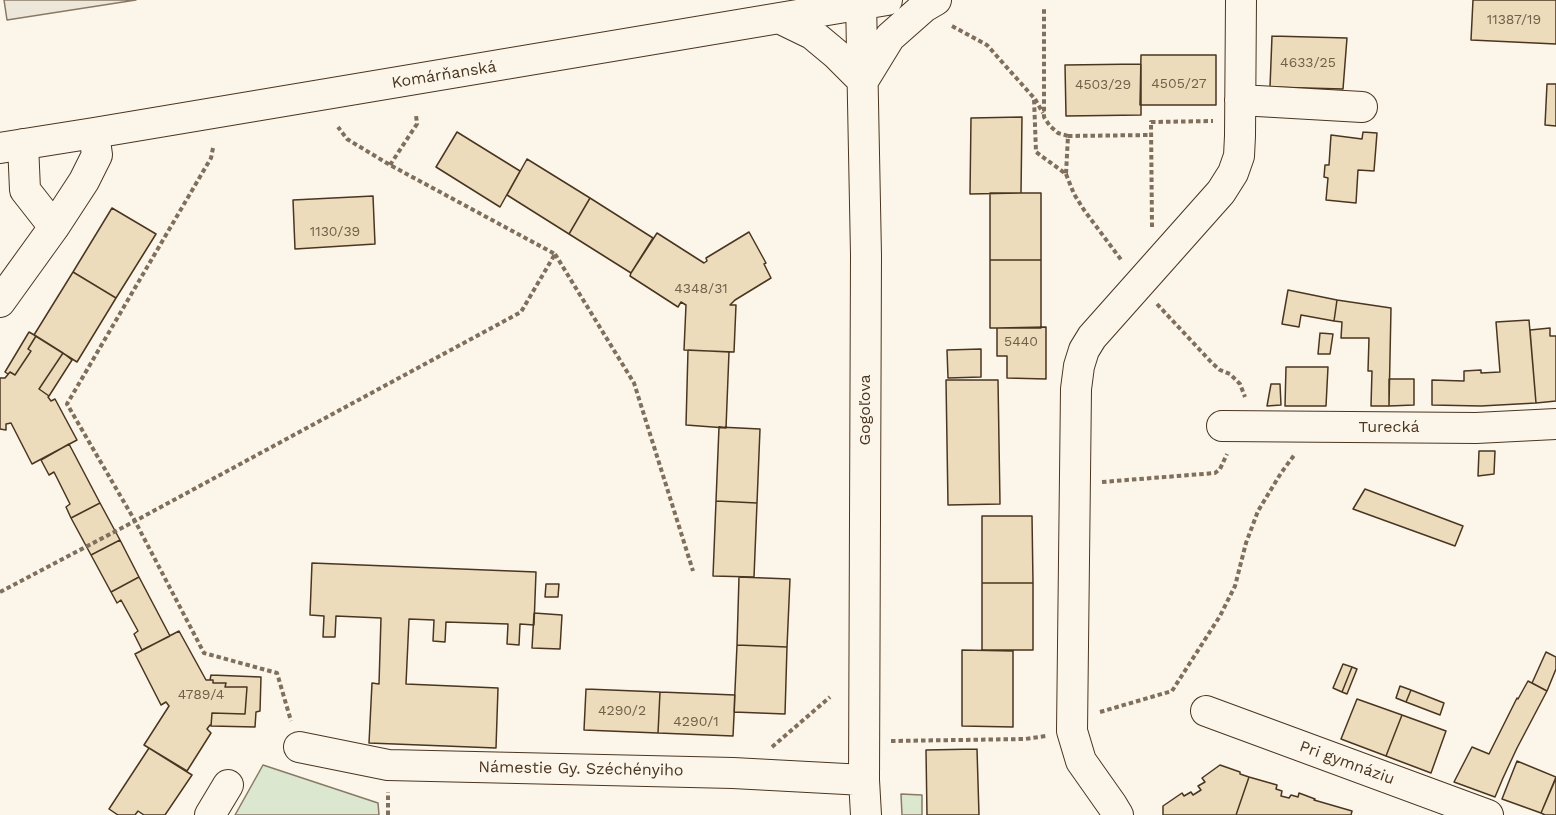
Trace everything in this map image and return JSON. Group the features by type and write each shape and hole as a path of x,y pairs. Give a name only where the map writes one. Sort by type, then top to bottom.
{"street":[{"path":"779,18 807,0"},
{"path":"779,18 812,34 863,81 890,37 924,7 936,0"},
{"path":"1118,815 1081,761 1072,731 1074,484 1076,389 1079,366 1084,350 1092,337 1221,192 1233,173 1239,156 1241,0"},
{"name":"Komárňanská","path":"11,146 94,134 870,2"},
{"name":"Gogoľova","path":"866,815 864,780 866,255 863,81 870,2"},
{"path":"1240,111 1362,108"},
{"path":"0,302 84,181 97,155 94,134"},
{"path":"11,146 25,190 54,227"},
{"name":"Turecká","path":"1226,438 1258,427 1476,428 1556,424"},
{"name":"Pri gymnáziu","path":"1206,711 1488,815"},
{"name":"Námestie Gy. Széchényiho","path":"299,747 388,765 742,773 864,780"},
{"path":"210,815 228,785"}],"path":[{"path":"1044,9 1044,117"},
{"path":"952,26 987,45 1034,98 1050,126 1058,133 1068,136 1151,135"},
{"path":"1034,98 1036,152 1066,174"},
{"path":"1145,277 1151,122 1240,111"},
{"path":"390,165 417,124 416,114"},
{"path":"338,128 347,139 390,165 555,254 634,383 693,571"},
{"path":"1068,136 1066,174 1084,210 1145,277 1212,363 1220,370 1230,374 1240,384 1251,404 1259,409 1258,427"},
{"path":"213,148 212,158 67,404 135,521 204,652 277,673 299,747"},
{"path":"0,592 521,312 555,254"},
{"path":"888,741 1025,739 1049,736 1072,731 1095,714 1172,691 1220,616 1234,586 1258,511 1296,453 1325,427"},
{"path":"1074,484 1215,473 1220,469 1226,438"},
{"path":"742,773 831,697"}],"green space":[{"path":"263,765 378,803 379,815 235,815"},
{"path":"901,794 922,795 922,815 902,815"}],"shaded area":[{"path":"4,0 136,0 7,20"}],"building":[{"path":"1473,0 1556,0 1556,44 1471,40"},
{"path":"1272,36 1347,38 1343,89 1270,87"},
{"path":"1141,55 1216,55 1216,105 1140,105"},
{"path":"1141,64 1141,115 1066,116 1065,65"},
{"path":"1547,84 1556,84 1556,126 1545,125"},
{"path":"1022,117 1021,193 970,194 971,118"},
{"path":"457,132 520,171 500,207 436,167"},
{"path":"1363,132 1377,133 1374,171 1358,170 1356,203 1326,200 1328,178 1324,177 1325,165 1329,165 1331,135 1362,139"},
{"path":"527,159 590,198 569,234 507,195"},
{"path":"990,193 1041,193 1041,260 990,260"},
{"path":"373,196 375,244 295,249 293,200"},
{"path":"590,198 653,238 631,273 569,234"},
{"path":"112,208 156,234 116,298 73,272"},
{"path":"749,232 766,263 764,264 771,278 730,305 736,305 734,352 684,350 686,305 681,302 678,307 630,276 631,273 657,233 704,263 707,261 706,258"},
{"path":"990,260 1041,260 1041,328 990,328"},
{"path":"73,272 116,298 77,362 34,335"},
{"path":"1288,290 1337,300 1334,321 1301,315 1299,327 1282,324"},
{"path":"1337,300 1391,308 1389,406 1371,406 1372,371 1368,371 1369,338 1341,338 1342,322 1334,321"},
{"path":"1529,320 1536,403 1481,406 1432,405 1432,380 1464,381 1464,371 1500,372 1496,322"},
{"path":"1046,327 1046,379 1007,378 1007,356 997,356 997,328"},
{"path":"1550,328 1550,336 1556,336 1556,401 1536,403 1530,330"},
{"path":"29,332 36,336 28,349 31,351 15,375 10,372 8,374 5,372"},
{"path":"1320,333 1333,334 1330,354 1318,354"},
{"path":"36,336 63,353 39,389 49,396 51,401 55,399 77,440 32,464 11,423 6,424 6,430 0,429 0,378 5,378 10,372 15,375 31,351 28,349"},
{"path":"981,349 981,377 948,378 947,350"},
{"path":"688,350 729,352 726,428 686,425"},
{"path":"63,353 72,360 49,396 39,389"},
{"path":"1286,367 1328,367 1326,406 1285,406"},
{"path":"1389,379 1414,379 1414,405 1389,406"},
{"path":"946,380 998,380 1000,504 948,505"},
{"path":"1271,384 1280,384 1281,405 1267,406"},
{"path":"719,427 760,429 757,503 716,501"},
{"path":"69,444 100,503 71,518 66,507 70,504 54,472 49,475 41,460"},
{"path":"1479,451 1495,451 1494,474 1478,476"},
{"path":"1365,489 1463,526 1455,546 1353,509"},
{"path":"716,501 757,503 754,577 713,576"},
{"path":"100,503 120,540 91,555 71,518"},
{"path":"982,516 1032,516 1033,583 982,583"},
{"path":"120,540 139,577 111,592 91,555"},
{"path":"312,563 536,572 534,625 520,624 519,645 507,644 508,624 446,622 445,642 433,641 434,620 409,619 406,684 498,688 496,748 369,743 372,683 379,684 381,618 336,616 335,637 323,637 324,616 310,615"},
{"path":"139,577 170,636 142,650 134,634 138,631 121,600 117,603 111,592"},
{"path":"739,577 790,579 787,647 737,645"},
{"path":"982,583 1033,583 1033,650 982,650"},
{"path":"546,584 559,584 558,597 545,597"},
{"path":"534,613 562,615 560,649 532,648"},
{"path":"179,631 206,680 213,680 213,683 226,683 225,687 247,687 245,714 212,713 211,726 207,729 211,733 187,771 144,745 169,706 166,702 161,705 135,654"},
{"path":"737,645 787,647 785,714 734,712"},
{"path":"962,650 1013,651 1013,727 962,726"},
{"path":"1546,652 1556,657 1556,669 1547,691 1532,683"},
{"path":"1343,664 1352,667 1342,692 1333,688"},
{"path":"1352,667 1357,669 1347,694 1342,692"},
{"path":"211,675 261,677 260,711 256,712 255,727 211,726 212,713 245,714 247,687 225,687 226,683 213,683 213,680 210,680"},
{"path":"1528,681 1547,691 1517,748 1495,797 1454,782 1472,747 1489,754"},
{"path":"1400,686 1411,690 1406,702 1396,698"},
{"path":"586,689 660,692 658,733 584,730"},
{"path":"1411,690 1444,703 1440,715 1406,702"},
{"path":"660,692 735,695 733,736 658,733"},
{"path":"1357,699 1402,715 1386,756 1341,739"},
{"path":"1402,715 1446,731 1431,773 1386,756"},
{"path":"149,748 192,775 165,815 144,815 138,811 135,815 118,815 109,809"},
{"path":"977,749 979,815 927,815 926,750"},
{"path":"1517,761 1556,777 1541,813 1502,799"},
{"path":"1220,765 1249,777 1236,815 1163,815 1163,806 1182,793 1184,796 1191,792 1193,795 1201,790 1198,786 1205,782 1202,778"},
{"path":"1249,777 1277,785 1276,789 1282,791 1281,796 1298,797 1299,793 1314,800 1352,811 1351,815 1236,815"},
{"path":"1556,778 1556,815 1545,815 1541,813"}]}
